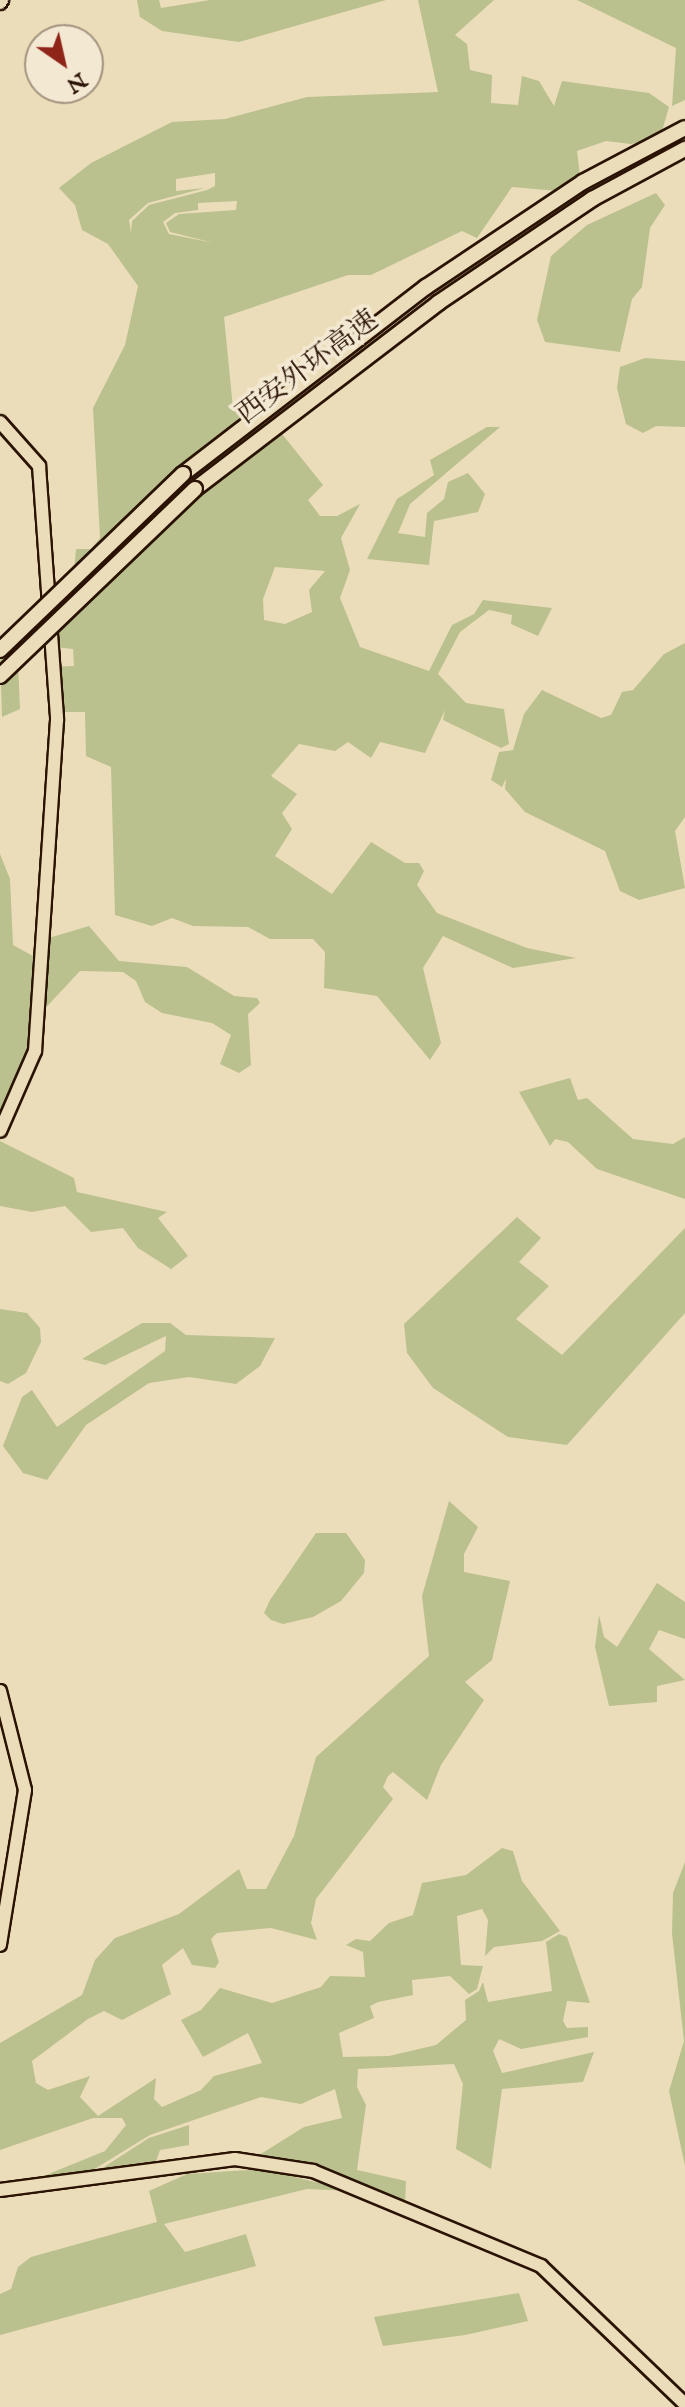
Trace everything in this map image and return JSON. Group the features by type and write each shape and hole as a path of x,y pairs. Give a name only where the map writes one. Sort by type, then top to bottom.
{"highway":[{"name":"西安外环高速","path":"0,650 183,474 426,287 583,182 679,131"},
{"name":"西安外环高速","path":"0,676 195,489 438,303 592,199 684,150"}],"main road":[{"path":"0,422 39,466 57,720 35,1051 0,1131"},
{"path":"0,1691 25,1790 0,1945"},
{"path":"0,2190 235,2159 313,2171 541,2266 685,2404"}],"green space":[{"path":"137,0 159,0 161,8 210,0 386,0 239,42 162,31 140,17"},
{"path":"418,0 494,0 455,35 467,44 470,70 492,75 491,103 518,105 522,76 539,81 554,106 562,81 649,93 669,107 660,138 631,144 606,141 577,151 581,184 569,192 512,187 477,238 462,231 371,275 348,275 224,317 233,408 282,434 323,485 308,500 320,516 337,516 360,504 341,538 350,570 340,598 360,647 429,671 452,625 474,614 483,600 552,608 538,636 511,624 512,615 489,610 460,632 438,674 466,703 504,709 509,744 501,748 443,720 445,710 425,753 380,742 371,758 348,742 335,751 299,744 271,776 297,794 282,813 292,829 275,856 332,894 371,842 405,863 419,863 424,871 417,885 437,913 527,948 576,958 513,968 443,936 423,968 441,1043 430,1060 377,996 324,988 325,952 313,939 270,939 248,927 193,926 172,918 152,926 115,915 111,767 86,756 85,712 53,712 50,667 74,666 73,649 46,646 41,614 70,613 76,549 91,549 100,538 93,408 125,345 138,286 108,244 82,230 75,205 59,188 91,163 172,122 225,119 307,97 438,92","holes":["215,173 215,186 207,190 149,205 132,221 131,233 129,220 148,203 205,188 176,191 176,179","237,201 236,210 179,214 166,223 170,232 214,243 169,234 163,222 175,213 198,210 198,203","275,567 325,571 309,590 312,612 285,624 264,620 263,599"]},
{"path":"577,0 685,0 685,100 672,106 676,48"},
{"path":"656,193 665,205 650,228 642,287 632,299 620,352 545,342 537,320 551,256 587,225"},
{"path":"645,358 685,361 685,427 656,426 643,433 626,424 617,388 620,367"},
{"path":"487,427 500,427 410,504 398,533 425,537 427,513 444,499 448,482 468,473 485,494 478,512 434,521 429,565 367,559 397,499 434,475 430,460"},
{"path":"17,642 20,709 2,717 0,652"},
{"path":"685,643 685,817 675,831 685,888 639,900 620,891 605,851 525,812 505,789 506,779 502,787 491,780 499,752 513,750 524,714 542,690 601,718 611,715 622,692 633,690 664,654"},
{"path":"0,854 10,879 13,945 33,956 27,1069 0,1124"},
{"path":"89,926 119,961 187,967 234,996 257,998 260,1003 248,1014 251,1065 239,1073 220,1064 231,1035 212,1023 162,1013 145,1002 136,981 123,972 80,971 38,1016 42,940"},
{"path":"570,1078 578,1100 587,1098 633,1139 673,1144 685,1137 685,1199 597,1169 568,1142 555,1139 550,1146 519,1092"},
{"path":"0,1141 74,1178 77,1192 167,1212 158,1218 188,1256 171,1269 138,1248 123,1228 91,1232 65,1206 32,1212 0,1206"},
{"path":"517,1217 541,1238 519,1262 549,1286 516,1319 562,1355 685,1228 685,1313 567,1445 508,1437 433,1388 407,1353 404,1324"},
{"path":"0,1309 27,1313 40,1328 41,1342 26,1373 8,1384 0,1381"},
{"path":"142,1323 170,1323 186,1335 275,1338 260,1366 236,1384 189,1377 149,1383 86,1425 47,1480 23,1473 3,1446 22,1397 32,1390 57,1427 165,1351 166,1336 105,1365 82,1359"},
{"path":"449,1501 478,1527 464,1554 464,1572 510,1581 492,1660 465,1682 484,1700 441,1765 427,1800 393,1772 388,1776 383,1787 393,1799 316,1899 311,1923 317,1940 271,1928 217,1933 211,1939 219,1962 215,1968 192,1965 183,1948 162,1965 171,1994 122,2020 104,2011 88,2019 32,2061 36,2083 48,2090 90,2076 80,2097 98,2116 156,2078 154,2099 162,2107 201,2090 214,2076 262,2063 248,2033 203,2057 181,2020 201,2010 220,1988 272,2003 321,1987 330,1976 365,1977 363,1952 346,1945 356,1939 370,1941 389,1923 413,1915 422,1883 466,1875 502,1848 513,1851 522,1881 560,1931 542,1941 494,1947 485,1956 488,1920 482,1909 457,1916 461,1965 483,1966 477,1989 469,1994 450,1976 412,1980 413,1995 370,2006 374,2018 339,2033 343,2057 389,2056 436,2045 466,2020 465,2000 479,1991 483,1982 488,2002 552,1991 546,1942 559,1934 567,1937 590,2003 567,2001 563,2021 567,2028 588,2027 588,2037 521,2049 499,2039 493,2051 502,2073 594,2052 583,2082 502,2089 491,2169 456,2149 463,2084 454,2064 358,2069 357,2087 366,2105 357,2170 406,2181 405,2205 307,2167 248,2162 304,2127 342,2118 335,2089 301,2104 261,2097 150,2135 83,2176 29,2182 105,2151 126,2125 122,2118 93,2118 0,2150 0,2043 82,1995 95,1960 115,1938 179,1914 239,1869 247,1889 266,1889 294,1836 316,1757 429,1656 422,1596"},
{"path":"316,1533 346,1533 365,1560 364,1573 341,1601 313,1617 283,1624 271,1620 264,1613 270,1600"},
{"path":"657,1583 685,1602 685,1639 659,1630 649,1649 685,1680 657,1686 657,1702 609,1706 595,1647 599,1615 604,1637 617,1647"},
{"path":"685,1862 685,2166 669,2091 684,2041 672,1933 673,1893"},
{"path":"189,2125 189,2145 160,2150 153,2170 90,2176 149,2138"},
{"path":"262,2169 352,2191 307,2189 164,2224 185,2252 246,2234 256,2266 0,2335 0,2294 11,2289 18,2267 31,2257 157,2222 149,2191 187,2174"},
{"path":"519,2293 528,2321 465,2335 383,2346 374,2317"}]}
